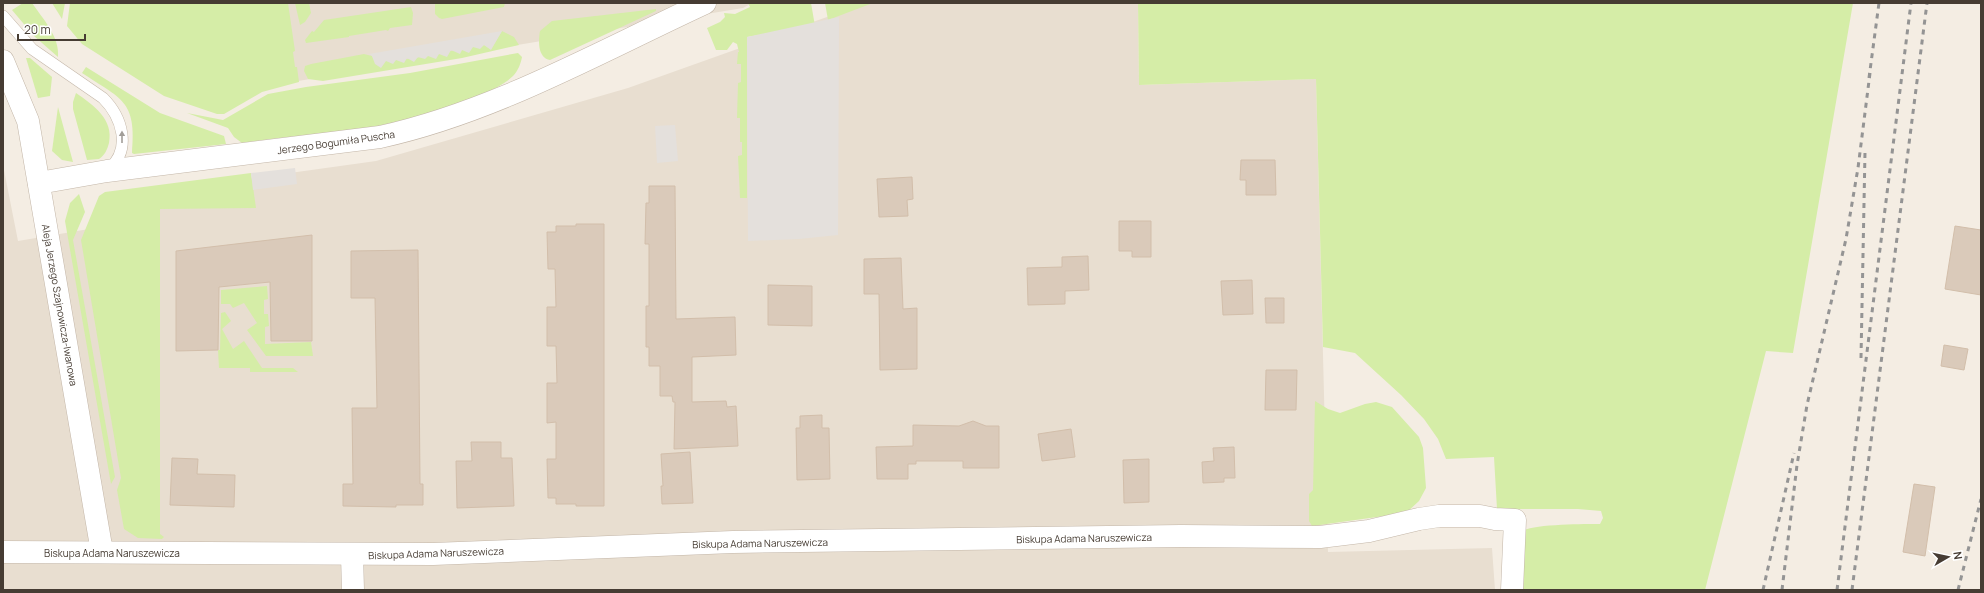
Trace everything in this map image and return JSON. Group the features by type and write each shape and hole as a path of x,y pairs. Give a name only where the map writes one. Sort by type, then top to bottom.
{"street":[{"name":"Jerzego Bogumiła Puscha","path":"39,183 107,171 380,137 427,126 481,106 539,81 705,3"},
{"name":"Aleja Jerzego Szajnowicza-Iwanowa","path":"3,61 26,115 102,552"},
{"name":"Biskupa Adama Naruszewicza","path":"3,552 352,555 433,554 733,542 1181,536 1320,536 1369,531 1418,518 1439,516 1480,516 1495,519 1515,520 1512,590"},
{"path":"352,555 353,590"}],"lane":[{"path":"3,16 32,48 103,98 113,107 123,131 123,143 117,161 107,171"}],"shaded area":[{"path":"281,3 752,3 743,8 292,82"},
{"path":"866,3 1138,3 1139,85 1316,79 1328,552 1492,548 1495,590 3,590 3,165 18,241 95,228 123,196 376,161 628,88"},
{"path":"839,17 838,235 799,239 748,241 747,37"},
{"path":"502,31 491,50 484,45 480,49 473,47 469,53 462,50 460,54 451,50 447,57 439,54 436,59 428,56 425,59 418,57 414,62 407,58 404,63 396,60 393,64 386,61 381,68 375,64 372,56 369,54"},
{"path":"675,125 678,161 657,163 655,126"},
{"path":"295,168 297,184 253,190 251,173"}],"green space":[{"path":"23,3 32,3 50,28 56,42 58,57 34,36 12,10"},
{"path":"52,3 65,3 62,19"},
{"path":"70,3 288,3 295,51 293,52 295,67 297,67 299,82 262,92 224,114 217,114 164,96 82,44 67,26"},
{"path":"295,3 309,3 311,13 305,22 300,25"},
{"path":"435,3 505,3 504,7 442,19 435,14"},
{"path":"748,3 811,3 815,26 747,37 747,198 740,198 738,156 742,155 742,142 740,142 740,118 737,118 738,83 741,82 741,64 737,64 739,52 737,44 733,42 727,50 716,50 707,28 720,22 725,17 724,13 735,14 750,7"},
{"path":"825,3 873,3 828,20"},
{"path":"1138,3 1853,3 1793,353 1766,351 1705,590 1520,590 1523,531 1548,526 1600,524 1603,518 1601,511 1578,509 1497,509 1494,457 1446,459 1438,439 1424,419 1401,395 1355,353 1323,347 1316,79 1139,85"},
{"path":"411,7 413,13 412,25 390,28 388,31 386,30 349,37 306,43 305,40 324,20"},
{"path":"656,9 656,11 550,60 546,59 541,53 539,44 540,31 552,21"},
{"path":"502,31 514,37 519,45 462,58 323,81 308,79 304,71 305,66 311,64 364,54 372,56 374,60 402,60 484,45 491,49"},
{"path":"518,53 522,57 515,74 502,84 486,93 446,108 404,120 371,127 242,143 234,137 228,128 187,113 223,120 268,94 306,87 410,73"},
{"path":"26,58 30,58 52,77 50,96 38,98"},
{"path":"86,67 160,113 224,136 226,144 132,153 133,135 129,111 124,103 116,96 82,73"},
{"path":"76,93 89,102 101,114 108,127 110,134 109,143 106,152 99,159 87,160 73,109 73,102"},
{"path":"58,107 73,162 62,160 52,151"},
{"path":"251,173 256,208 160,209 160,534 164,537 162,539 138,538 124,529 117,490 121,478 81,240 99,196 105,192"},
{"path":"79,194 85,212 73,240 115,477 111,484 65,221 70,203"},
{"path":"267,286 268,299 264,300 264,314 268,314 269,326 265,327 265,344 311,342 313,356 266,356 247,330 257,323 244,303 233,308 230,304 221,304 221,290"},
{"path":"225,312 231,321 222,329 233,349 244,341 262,368 293,368 298,372 250,372 250,368 219,368 218,350 220,350 221,313"},
{"path":"1315,401 1328,409 1340,413 1365,404 1376,402 1392,407 1419,437 1423,448 1426,488 1419,501 1406,513 1312,526 1309,521 1309,494 1313,490"}],"building":[{"path":"1241,160 1275,160 1276,195 1246,195 1246,180 1240,180"},
{"path":"912,177 913,199 907,200 908,216 879,217 877,179"},
{"path":"649,186 675,186 676,319 735,317 736,355 692,357 692,402 726,401 727,407 736,406 738,446 674,449 675,402 673,402 672,396 660,396 660,366 649,366 649,347 646,347 646,306 649,306 649,244 645,244 646,203 649,203"},
{"path":"1119,221 1151,221 1151,257 1132,257 1132,251 1119,251"},
{"path":"576,224 604,224 604,506 556,504 556,498 548,498 547,459 556,459 556,422 547,423 547,383 557,383 556,346 547,346 547,307 556,307 555,269 548,269 547,232 556,232 556,226 576,226"},
{"path":"1955,226 1981,230 1981,295 1945,289"},
{"path":"312,235 312,341 271,341 270,282 219,287 218,350 176,351 176,251"},
{"path":"418,250 420,484 423,484 423,505 396,505 396,507 343,506 343,484 353,484 352,408 377,408 375,298 351,298 351,251"},
{"path":"1088,256 1089,290 1065,291 1065,304 1028,305 1027,268 1062,267 1062,257"},
{"path":"901,258 903,309 917,308 917,369 880,370 879,294 864,294 864,259"},
{"path":"1252,280 1253,314 1223,315 1221,281"},
{"path":"768,285 812,286 812,326 768,325"},
{"path":"1265,298 1284,298 1284,323 1266,323"},
{"path":"1944,345 1968,349 1964,370 1941,366"},
{"path":"1266,370 1297,370 1296,410 1265,410"},
{"path":"822,415 822,428 829,428 830,479 797,480 796,428 800,428 800,416"},
{"path":"973,421 986,426 999,426 999,468 963,468 963,461 916,461 916,464 908,464 908,479 877,479 876,447 913,446 913,425 959,426"},
{"path":"1071,429 1075,457 1042,461 1038,434"},
{"path":"471,442 501,442 501,458 512,458 514,506 457,508 456,461 472,461"},
{"path":"1234,447 1235,478 1224,478 1224,482 1203,483 1202,462 1214,461 1213,448"},
{"path":"690,452 693,503 662,504 661,486 663,486 661,454"},
{"path":"172,458 198,459 197,474 235,475 234,507 170,505"},
{"path":"1149,459 1149,502 1124,503 1123,460"},
{"path":"1914,484 1935,487 1925,556 1903,552"}],"railway":[{"path":"1869,78 1879,3"},
{"path":"1837,590 1911,3"},
{"path":"1852,590 1927,3"},
{"path":"1782,590 1797,465 1807,405 1846,239 1858,168 1870,73"},
{"path":"1861,358 1865,152"},
{"path":"1763,590 1794,453"},
{"path":"1958,590 1981,499"}]}
